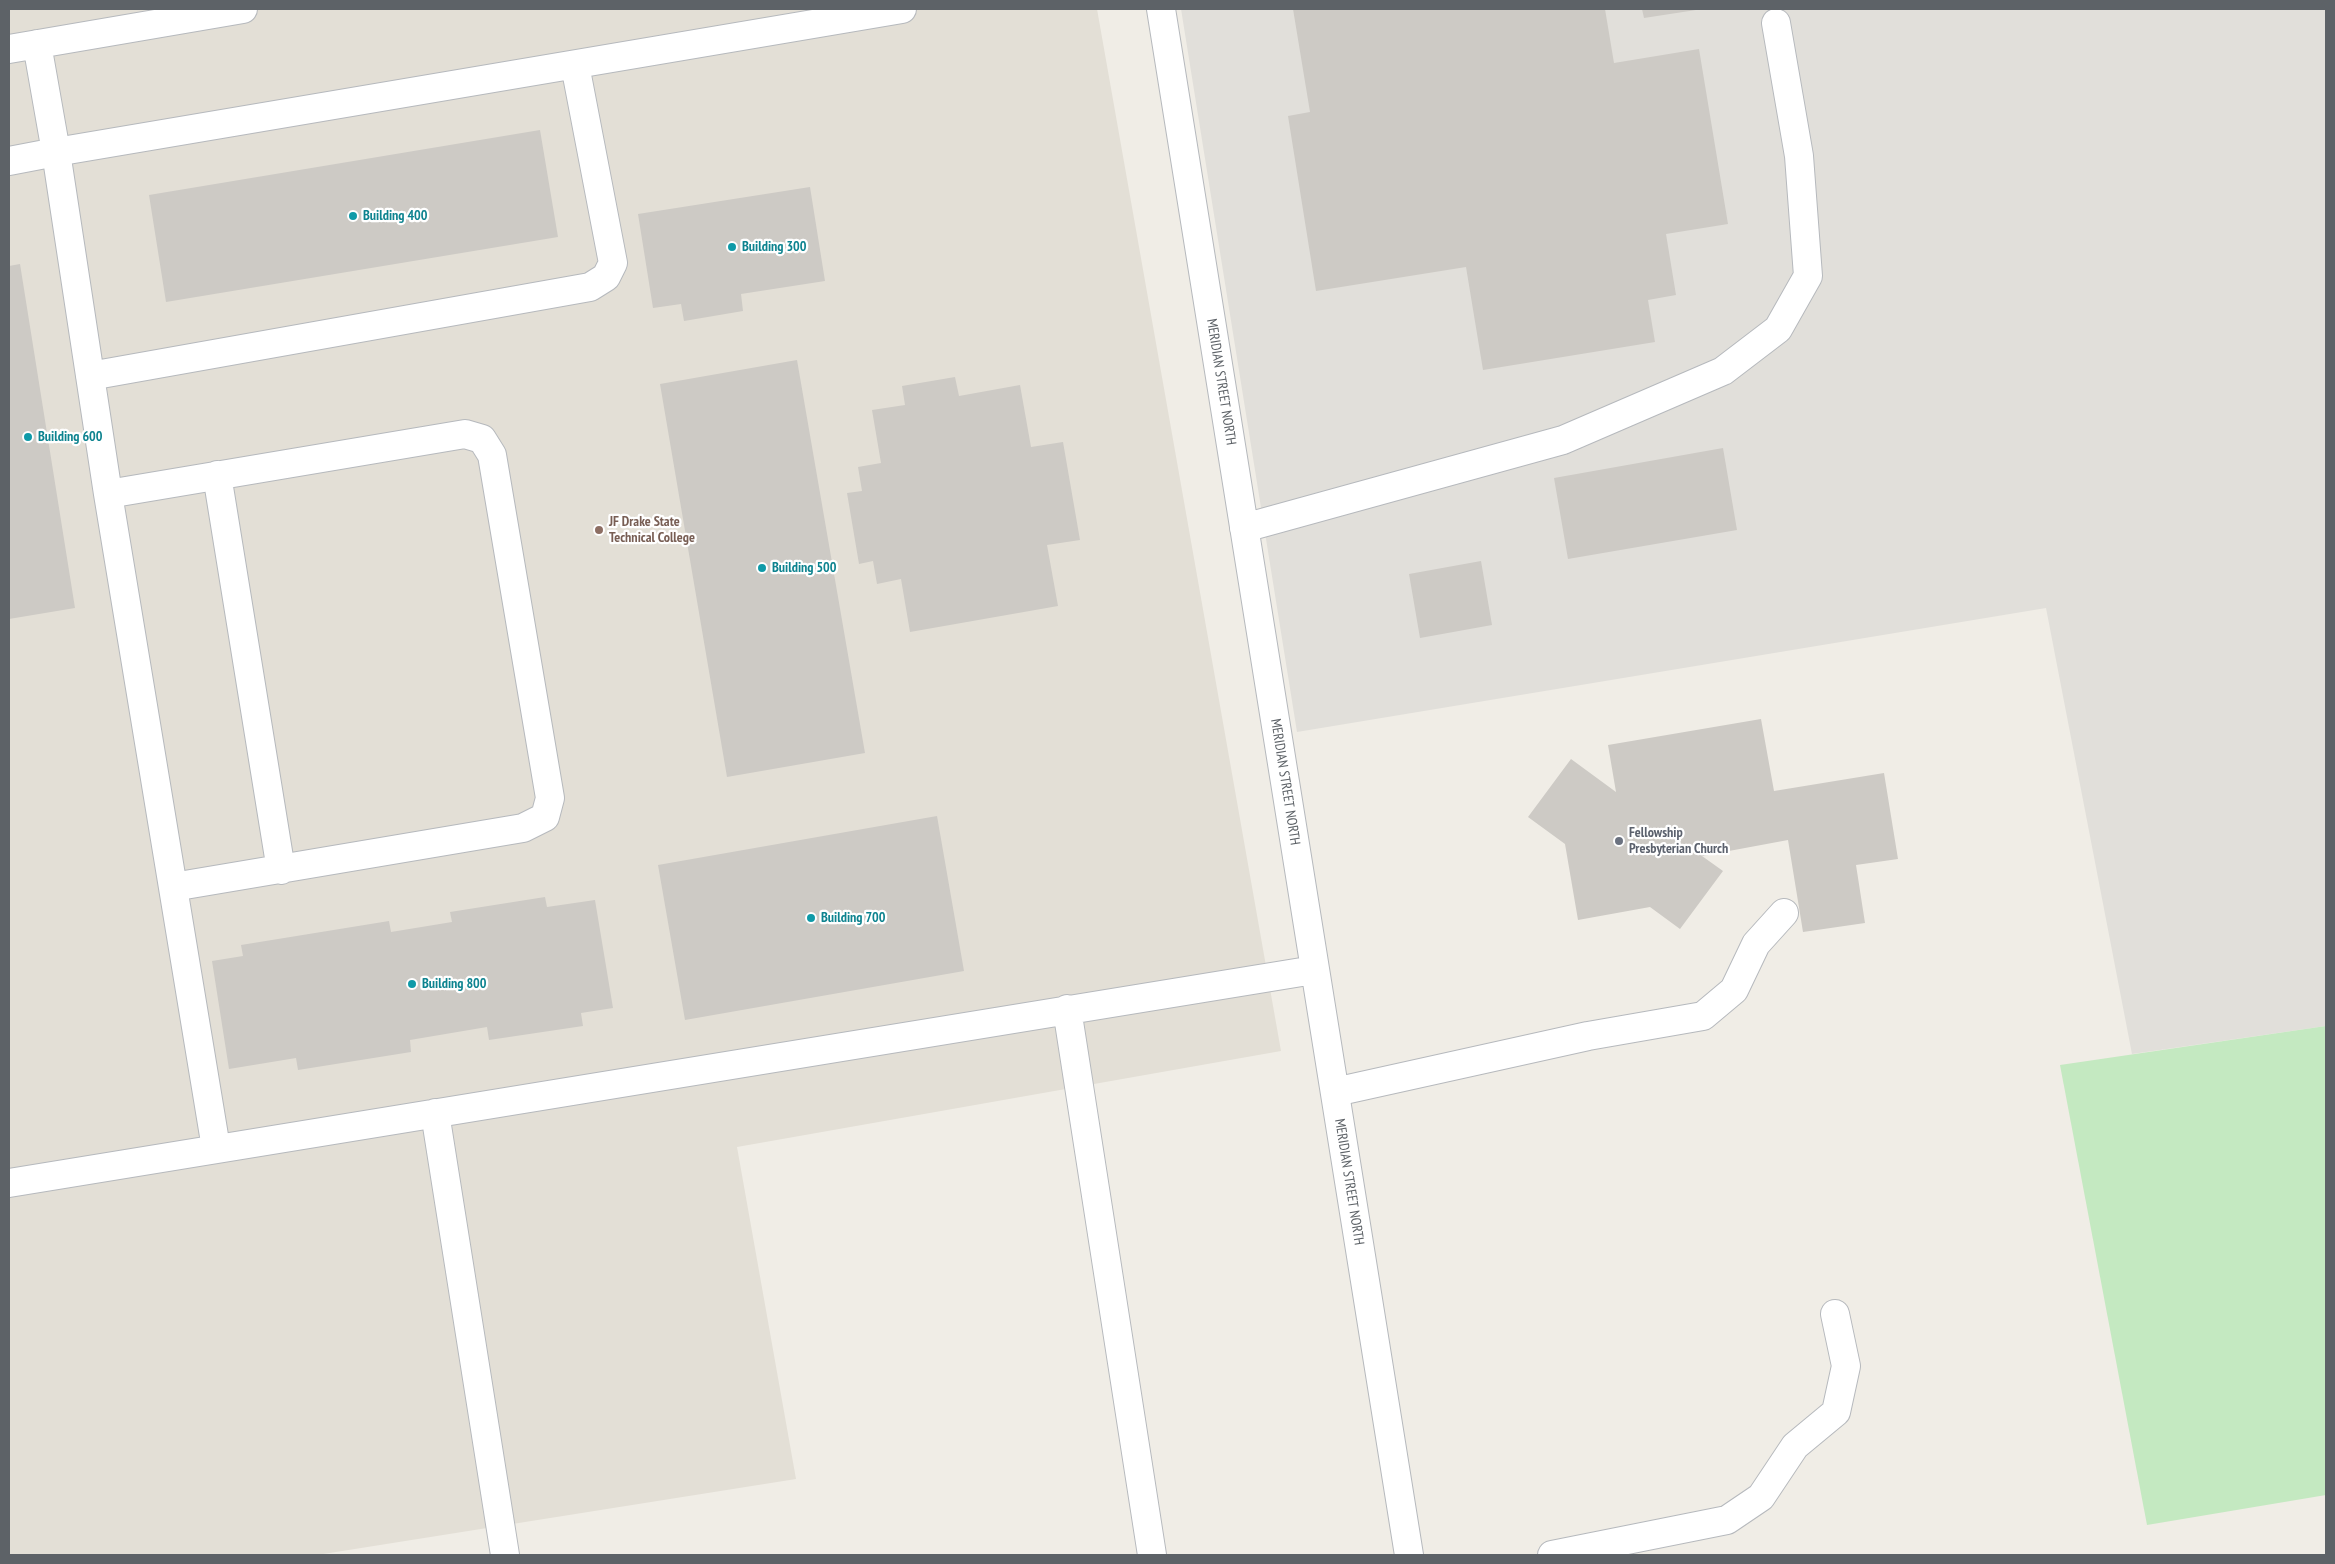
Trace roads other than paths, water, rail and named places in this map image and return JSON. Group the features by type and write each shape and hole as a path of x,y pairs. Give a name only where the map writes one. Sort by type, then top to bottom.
{"street":[{"path":"9,49 243,9"},
{"name":"MERIDIAN STREET NORTH","path":"1161,9 1409,1555"},
{"path":"9,161 575,65 798,18 885,10"},
{"path":"1244,528 1563,440 1723,371 1778,329 1808,276 1799,156 1776,23"},
{"path":"37,44 56,152 108,494 216,1148"},
{"path":"90,376 590,287 606,278 613,263 575,65"},
{"path":"108,494 465,434 482,439 492,455 550,798 545,817 523,828 173,887"},
{"path":"217,475 281,870"},
{"path":"1335,1092 1588,1036 1703,1016 1734,990 1756,944 1784,913"},
{"path":"9,1184 216,1148 1314,970"},
{"path":"1067,1009 1152,1555"},
{"path":"435,1113 505,1555"},
{"path":"1552,1555 1728,1520 1761,1496 1795,1446 1836,1412 1846,1366 1834,1314"}],"place":[{"name":"Building 400","path":"353,216"},
{"name":"Building 300","path":"732,247"},
{"name":"Building 600","path":"28,437"},
{"name":"JF Drake State Technical College","path":"599,530"},
{"name":"Building 500","path":"762,568"},
{"name":"Fellowship Presbyterian Church","path":"1619,841"},
{"name":"Building 700","path":"811,918"},
{"name":"Building 800","path":"412,984"}]}
